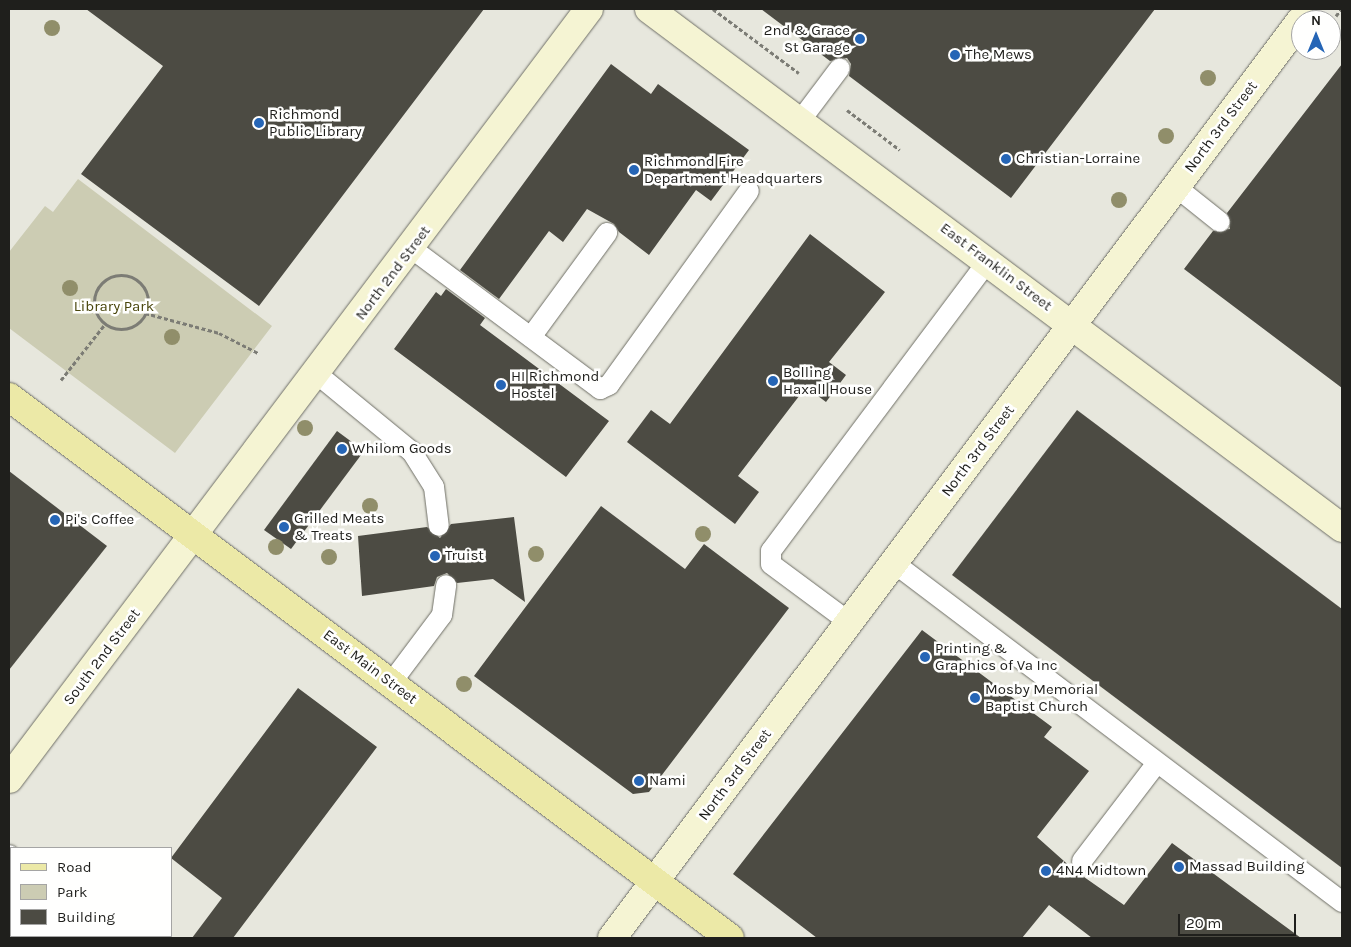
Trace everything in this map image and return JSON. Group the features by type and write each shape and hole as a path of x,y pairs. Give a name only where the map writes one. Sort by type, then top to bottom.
{"main road":[{"name":"East Main Street","path":"9,397 730,938"}],"street":[{"name":"North 2nd Street","path":"195,536 589,9"},
{"name":"East Franklin Street","path":"649,9 988,261 1342,528"},
{"name":"North 3rd Street","path":"612,938 1291,33"},
{"name":"South 2nd Street","path":"9,779 195,536"}],"lane":[{"path":"800,121 840,68"},
{"path":"1176,187 1220,222"},
{"path":"411,248 600,388 608,385 748,190"},
{"path":"531,337 607,233"},
{"path":"850,622 771,564 771,551 988,261"},
{"path":"317,374 412,452 434,487 439,526"},
{"path":"894,563 1342,902"},
{"path":"391,683 442,615 446,585"},
{"path":"1082,861 1158,763"}],"path":[{"path":"114,276 129,276 142,284 148,296 145,313 130,327 105,324 96,312 94,297 101,283 114,276"},
{"path":"145,313 219,333 258,353"},
{"path":"61,380 105,324"}],"green space":[{"name":"Library Park","path":"78,179 272,326 175,453 9,328 9,252 45,206 53,212"}],"building":[{"name":"Richmond Public Library","path":"86,9 484,9 259,306 81,174 163,66"},
{"path":"761,9 1155,9 1011,198 849,76 851,64 847,58 830,61"},
{"name":"Richmond Fire Department Headquarters","path":"611,64 651,94 658,84 749,150 711,201 696,190 649,255 619,232 614,224 587,209 563,242 549,231 499,299 460,270"},
{"path":"1342,64 1342,388 1184,269 1213,231 1230,229 1227,213"},
{"name":"Bolling Haxall House","path":"810,234 885,292 829,362 846,375 826,402 806,387 738,476 759,492 735,524 627,442 651,410 670,424"},
{"name":"HI Richmond Hostel","path":"446,289 485,318 480,325 609,421 566,477 394,349 436,292 441,296"},
{"path":"1077,410 1342,609 1342,868 952,575"},
{"path":"337,431 364,451 291,549 264,530"},
{"path":"9,471 107,546 9,670"},
{"path":"601,506 685,569 704,544 789,608 649,792 633,794 474,676"},
{"name":"Truist","path":"514,517 525,602 493,579 457,583 447,573 437,577 434,586 362,596 358,536 427,527 440,538 451,524"},
{"path":"922,630 1052,727 1044,737 1089,771 1037,837 1074,870 1124,905 1172,843 1301,938 1092,938 1049,905 1022,938 817,938 733,874"},
{"path":"298,688 377,747 233,938 192,938 222,898 172,859"}],"place":[{"name":"2nd & Grace St Garage","path":"860,39"},
{"name":"The Mews","path":"955,55"},
{"name":"Richmond Public Library","path":"259,123"},
{"name":"Christian-Lorraine","path":"1006,159"},
{"name":"Richmond Fire Department Headquarters","path":"634,170"},
{"name":"Bolling Haxall House","path":"773,381"},
{"name":"HI Richmond Hostel","path":"501,385"},
{"name":"Whilom Goods","path":"342,449"},
{"name":"Pi's Coffee","path":"55,520"},
{"name":"Grilled Meats & Treats","path":"284,527"},
{"name":"Truist","path":"435,556"},
{"name":"Printing & Graphics of Va Inc","path":"925,657"},
{"name":"Mosby Memorial Baptist Church","path":"975,698"},
{"name":"Nami","path":"639,781"},
{"name":"Massad Building","path":"1179,867"},
{"name":"4N4 Midtown","path":"1046,871"}]}
